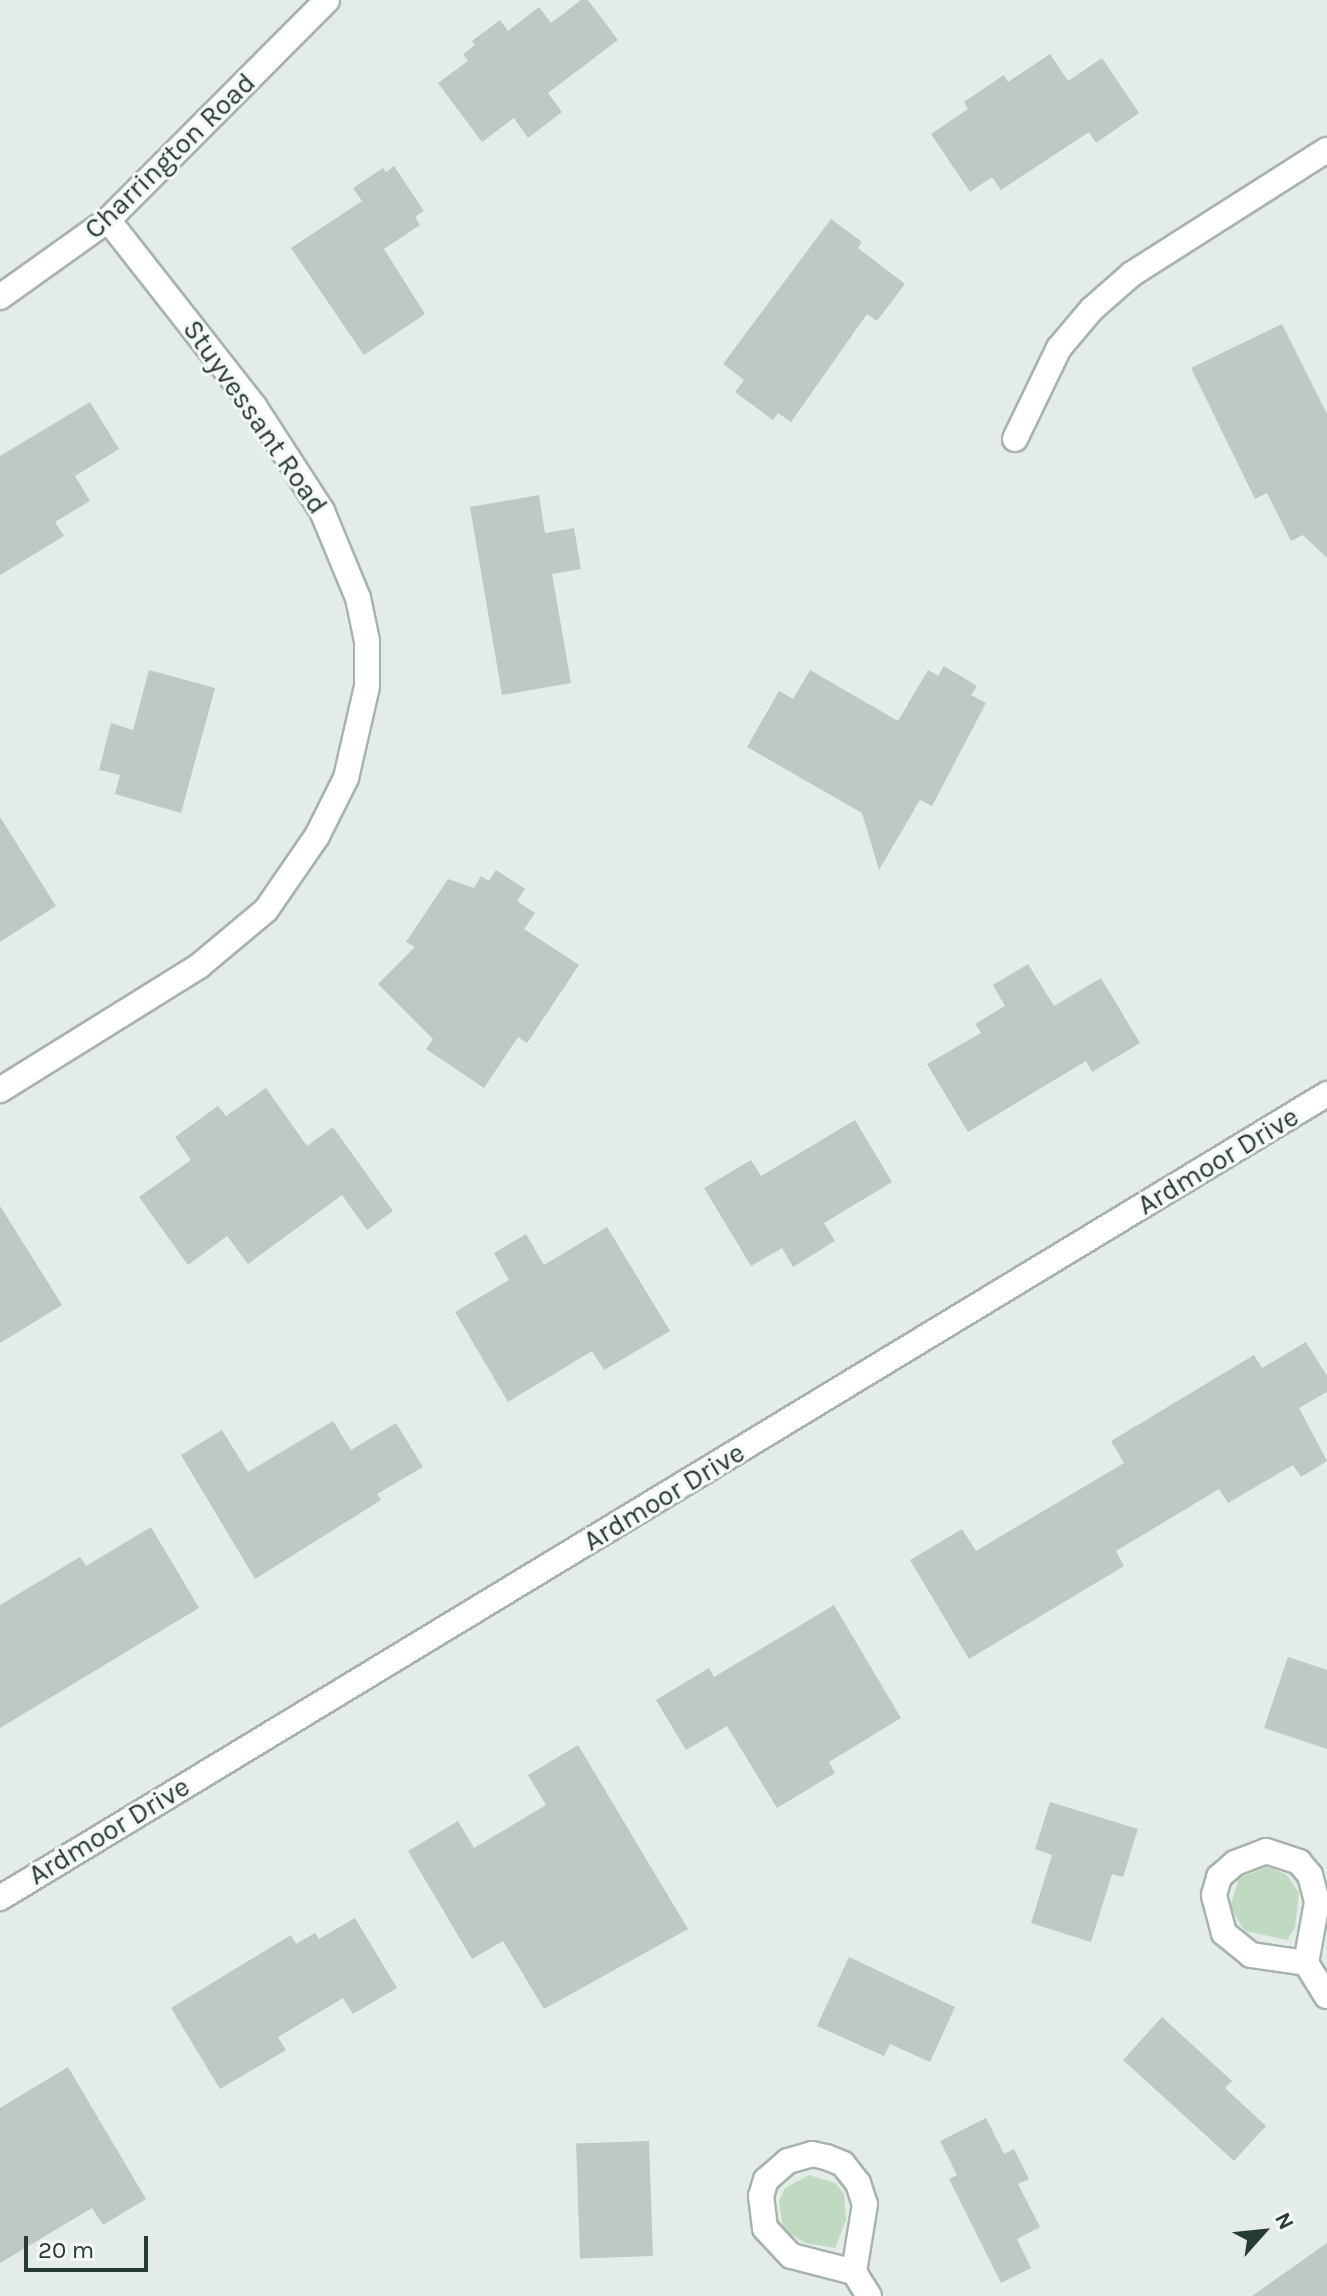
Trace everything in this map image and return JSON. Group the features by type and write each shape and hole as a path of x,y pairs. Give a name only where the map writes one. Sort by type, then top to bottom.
{"street":[{"name":"Charrington Road","path":"0,297 108,220 327,0"},
{"path":"1015,439 1059,348 1092,309 1132,274 1327,150"},
{"name":"Stuyvessant Road","path":"0,1090 199,966 266,910 317,836 346,778 367,686 367,641 358,598 322,511 254,406 108,220"},
{"name":"Ardmoor Drive","path":"0,1898 1327,1094"},
{"path":"1306,1963 1251,1955 1224,1933 1214,1895 1219,1877 1235,1863 1266,1851 1299,1862 1310,1875 1317,1902 1306,1963 1327,1996"},
{"path":"854,2272 791,2256 765,2228 764,2188 788,2161 812,2154 826,2157 843,2164 858,2183 865,2204 854,2272 869,2296"}],"green space":[{"path":"1267,1867 1286,1874 1299,1893 1295,1928 1287,1940 1245,1931 1230,1907 1239,1878"},
{"path":"809,2175 835,2183 844,2194 846,2220 835,2248 805,2243 783,2229 779,2201 785,2188"}],"building":[{"path":"581,0 588,0 618,40 548,93 562,112 528,138 514,118 482,142 438,83 468,61 463,54 475,45 472,41 500,20 508,31 539,7 551,23"},
{"path":"1050,54 1068,81 1102,58 1139,113 1096,143 1089,132 1001,190 992,177 970,192 931,134 968,109 964,102 1004,75 1008,82"},
{"path":"394,166 424,211 415,217 420,225 384,249 425,314 364,355 291,248 362,201 353,188 383,168 386,172"},
{"path":"831,219 862,242 858,248 905,284 877,321 867,314 791,422 778,413 773,420 735,392 744,380 723,364"},
{"path":"1282,324 1327,414 1327,558 1303,535 1291,541 1267,493 1255,499 1191,368"},
{"path":"90,402 119,449 75,476 90,501 55,522 64,536 0,575 0,456"},
{"path":"539,495 545,533 574,528 581,569 552,574 571,683 502,695 470,507"},
{"path":"944,666 977,686 971,695 986,703 932,806 920,800 879,870 862,813 747,747 779,691 793,699 810,670 898,721 928,670 938,676"},
{"path":"149,670 215,688 181,813 115,794 120,775 99,770 111,723 133,730"},
{"path":"0,817 56,906 0,942"},
{"path":"496,870 525,889 517,901 535,913 524,929 579,965 527,1043 518,1037 484,1088 426,1049 433,1039 378,984 415,947 406,942 448,879 474,888 481,876 489,881"},
{"path":"1028,964 1054,1006 1101,978 1140,1043 1092,1072 1086,1061 968,1132 927,1064 981,1033 975,1024 1005,1006 993,985"},
{"path":"266,1088 307,1146 333,1127 393,1211 367,1230 342,1195 248,1264 227,1236 188,1265 139,1197 191,1160 175,1137 218,1106 226,1116"},
{"path":"855,1120 892,1182 824,1223 835,1241 793,1267 782,1248 751,1266 704,1188 751,1160 761,1176"},
{"path":"0,1206 62,1305 0,1343"},
{"path":"607,1227 670,1331 604,1370 592,1351 508,1402 455,1312 509,1280 494,1253 526,1234 544,1265"},
{"path":"1306,1342 1327,1376 1327,1392 1299,1408 1327,1461 1301,1477 1293,1465 1228,1503 1219,1489 1116,1551 1124,1566 969,1659 910,1560 962,1529 976,1551 1124,1463 1111,1441 1254,1355 1262,1368"},
{"path":"333,1421 351,1450 396,1423 423,1467 377,1494 381,1500 255,1579 181,1455 222,1430 248,1472"},
{"path":"151,1527 199,1608 0,1728 0,1605 80,1557 86,1566"},
{"path":"834,1605 901,1718 829,1762 835,1773 777,1808 727,1726 686,1750 656,1700 709,1668 714,1677"},
{"path":"1288,1657 1327,1670 1327,1749 1264,1728"},
{"path":"578,1745 688,1929 544,2009 503,1941 472,1959 408,1851 458,1821 474,1848 546,1805 528,1775"},
{"path":"1050,1802 1138,1829 1123,1877 1112,1874 1091,1942 1031,1923 1052,1855 1035,1849"},
{"path":"355,1918 397,1988 353,2014 343,1998 278,2037 286,2050 220,2089 171,2008 291,1935 296,1944 315,1933 319,1939"},
{"path":"849,1957 955,2007 930,2062 890,2044 884,2056 817,2026"},
{"path":"1162,2017 1232,2081 1225,2088 1266,2126 1234,2161 1123,2060"},
{"path":"68,2067 146,2199 103,2225 92,2208 0,2263 0,2108"},
{"path":"986,2118 1004,2154 1014,2149 1029,2179 1018,2184 1040,2227 1017,2239 1031,2268 1001,2283 949,2179 957,2175 940,2141"},
{"path":"649,2141 653,2256 580,2258 576,2144"},
{"path":"1327,2243 1327,2296 1252,2296"}]}
